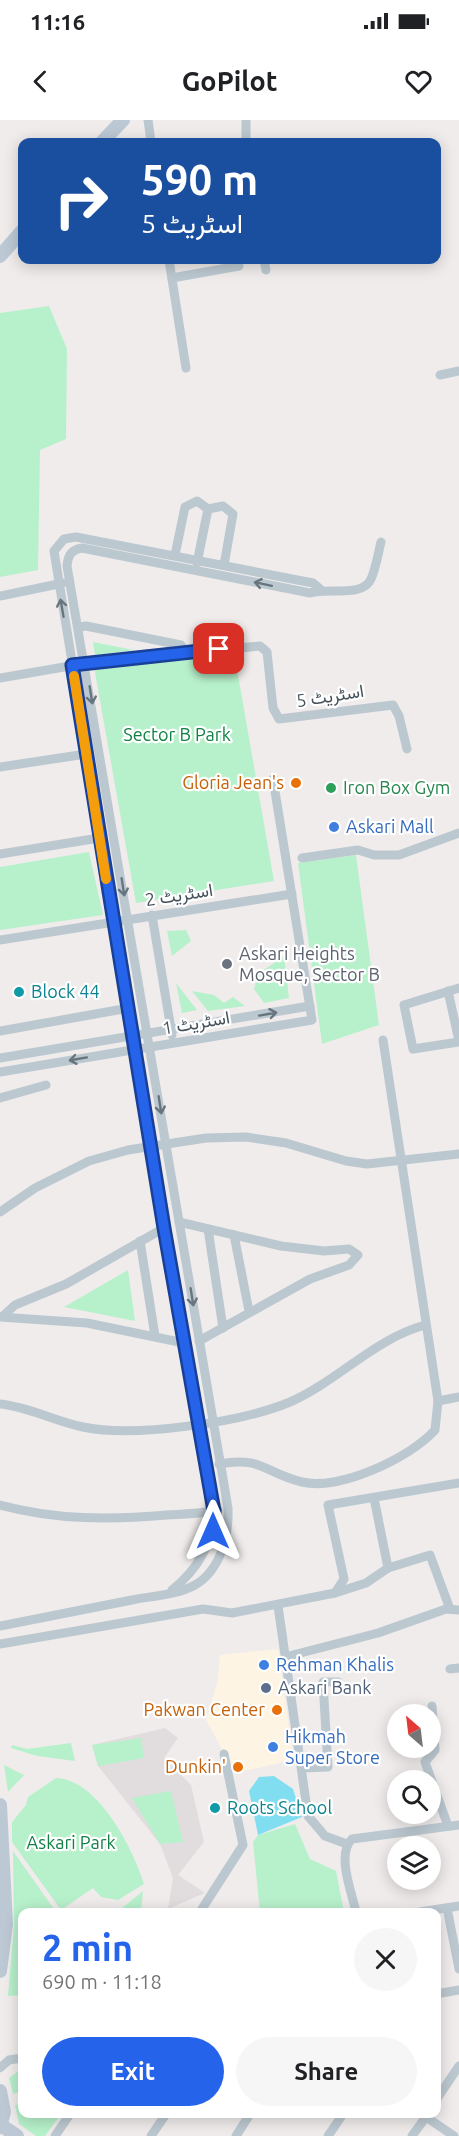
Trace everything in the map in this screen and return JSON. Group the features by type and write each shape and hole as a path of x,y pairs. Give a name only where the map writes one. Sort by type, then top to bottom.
{"street":[{"path":"106,138 123,120"},
{"path":"148,120 150,138"},
{"path":"246,120 246,138"},
{"path":"0,256 18,236"},
{"path":"170,264 186,368"},
{"path":"265,264 266,270"},
{"path":"172,278 239,266"},
{"path":"440,375 459,371"},
{"path":"175,555 185,507 197,501 208,509 223,506 232,514 224,565"},
{"path":"196,570 208,509"},
{"path":"171,1591 193,1571 200,1559 213,1531 214,1511 99,838 54,551 60,542 76,537 313,583 320,589"},
{"path":"60,542 70,553"},
{"path":"70,553 82,548 310,593 320,589 355,590 365,587 371,581 381,542"},
{"path":"0,1626 156,1596 195,1584 212,1566 226,1539 228,1508 80,627 67,566 70,553"},
{"path":"0,596 71,583"},
{"path":"80,627 87,626 181,645 185,651"},
{"name":"اسٹریٹ 5","path":"0,678 85,663 185,651 264,647 273,708 279,719 393,705 399,716 407,749"},
{"path":"0,767 86,754"},
{"name":"اسٹریٹ 1","path":"0,1072 312,1020 273,779"},
{"path":"302,858 358,850 374,855 399,855 459,833"},
{"path":"0,854 99,838"},
{"name":"اسٹریٹ 2","path":"0,940 114,924 152,915 292,894"},
{"path":"152,915 173,1044"},
{"path":"448,991 455,1003 459,1041 413,1049 404,1005 448,991 459,988"},
{"name":"اسٹریٹ 1","path":"0,1058 134,1038 310,1006"},
{"path":"0,1031 129,1008"},
{"path":"219,1464 253,1461 301,1482 319,1485 381,1467 425,1441 435,1430 438,1401 383,1040"},
{"path":"0,1098 46,1085"},
{"path":"0,1212 74,1166 152,1145 207,1138 246,1137 286,1143 345,1161 367,1164 459,1154"},
{"path":"179,1222 185,1221 234,1235 324,1251 349,1249 358,1255 349,1264 310,1279 249,1311 199,1341"},
{"path":"1,1316 15,1305 66,1284 164,1228"},
{"path":"208,1229 223,1328"},
{"path":"234,1235 249,1311"},
{"path":"140,1241 155,1336"},
{"path":"1,1316 87,1323 184,1343"},
{"path":"0,1404 84,1428 120,1432 151,1431 212,1421 289,1402 313,1390 376,1347 400,1334 425,1325"},
{"path":"438,1401 459,1397"},
{"path":"335,1593 344,1579 328,1505 459,1484"},
{"path":"374,1498 388,1568"},
{"path":"0,1505 27,1513 67,1518 116,1520 228,1508"},
{"path":"0,1644 202,1609 232,1614 278,1606 335,1593 366,1583 388,1568 430,1555 455,1610 285,1657"},
{"path":"278,1606 308,1816 326,1836 347,1844"},
{"path":"302,1768 328,1767 323,1682 338,1682"},
{"path":"202,1908 243,1845 224,1754"},
{"path":"428,1758 425,1762 448,1826"},
{"path":"0,1805 6,1924 0,1971"},
{"path":"355,1908 345,1854 347,1844 352,1839 459,1825"},
{"path":"441,1909 459,1906"},
{"path":"447,1908 459,1970"},
{"path":"441,1993 459,1990"},
{"path":"0,2068 9,2060 18,2059"},
{"path":"441,2093 459,2066"},
{"path":"0,2091 4,2112 1,2126 17,2136"},
{"path":"55,2136 67,2118"},
{"path":"151,2136 163,2118"},
{"path":"236,2136 247,2118"},
{"path":"328,2136 340,2118"},
{"path":"412,2136 425,2118"},
{"path":"431,2118 454,2136"}],"shaded area":[{"path":"278,1649 293,1755 280,1763 235,1773 206,1720 218,1680 220,1655"},
{"path":"165,1728 178,1738 164,1758 191,1785 204,1842 178,1875 205,1893 168,1908 173,1878 160,1844 98,1766 92,1745"}],"green space":[{"path":"49,306 67,349 66,439 40,450 38,570 0,577 0,313"},
{"path":"93,642 134,650 95,655"},
{"name":"Sector B Park","path":"234,652 274,881 136,903 94,667"},
{"path":"89,852 103,915 0,930 0,867"},
{"path":"356,855 379,1025 322,1044 298,863"},
{"path":"186,930 191,941 172,956 167,931"},
{"path":"284,956 289,998 264,1003 254,989 258,974"},
{"path":"176,983 197,1010 182,1013"},
{"path":"192,991 214,995 224,1003 233,997 245,1006 208,1011"},
{"path":"128,1270 135,1321 64,1307"},
{"path":"141,1738 144,1758 98,1766 92,1745"},
{"path":"71,1743 75,1761 37,1756 11,1748 12,1745 27,1749"},
{"path":"4,1765 24,1775 8,1792"},
{"name":"Askari Park","path":"56,1778 71,1781 86,1790 100,1803 123,1836 144,1884 118,1900 101,1897 93,1888 64,1908 60,1908 12,1842 12,1822 26,1805 28,1797"},
{"path":"171,1791 183,1842 160,1844 132,1798"},
{"path":"295,1824 310,1859 336,1871 343,1908 260,1908 253,1842 258,1835"},
{"path":"13,1851 53,1908 18,1908 18,1995 8,1996 14,1925"},
{"path":"143,1891 141,1908 122,1908"},
{"path":"18,2071 18,2092 13,2094 9,2078"},
{"path":"15,2105 18,2105 18,2118 58,2118 45,2136 36,2136 19,2124"}],"water":[{"path":"274,1776 293,1789 302,1817 258,1835 249,1791 259,1777"}],"slow traffic":[{"path":"74,676 106,879"}],"place":[{"name":"Gloria Jean's","path":"296,783"},
{"name":"Iron Box Gym","path":"331,788"},
{"name":"Askari Mall","path":"334,827"},
{"name":"Askari Heights Mosque, Sector B","path":"227,964"},
{"name":"Block 44","path":"19,992"},
{"name":"Rehman Khalis","path":"264,1665"},
{"name":"Askari Bank","path":"266,1688"},
{"name":"Pakwan Center","path":"277,1710"},
{"name":"Hikmah Super Store","path":"273,1747"},
{"name":"Dunkin'","path":"238,1767"},
{"name":"Roots School","path":"215,1808"}],"route":[{"path":"213,1531 214,1511 164,1228 72,665 219,649"}]}
